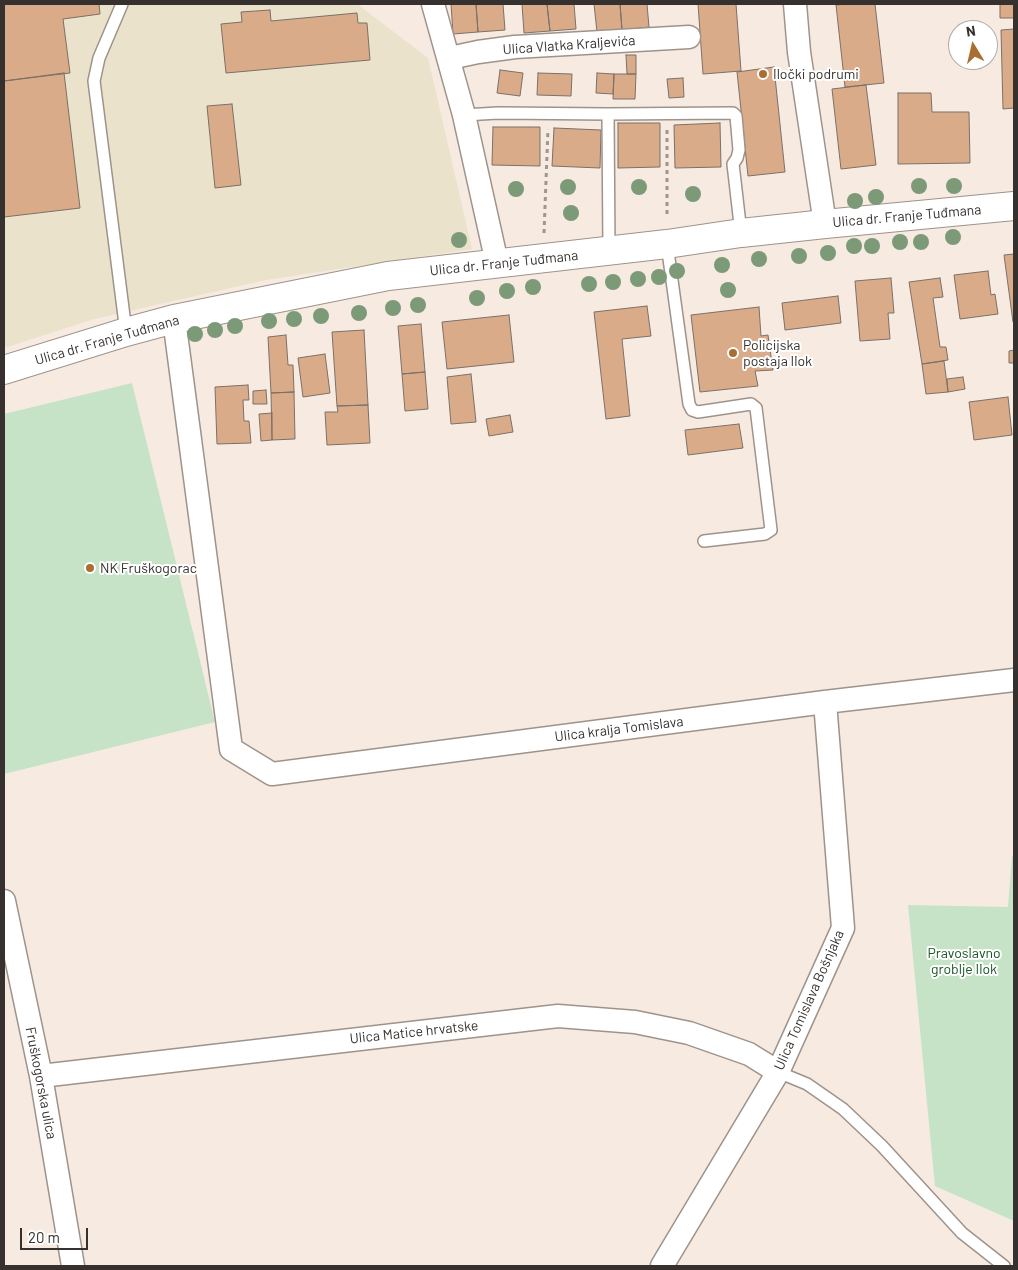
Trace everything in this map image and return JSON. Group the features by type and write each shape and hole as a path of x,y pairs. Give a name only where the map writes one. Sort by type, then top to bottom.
{"main road":[{"name":"Ulica dr. Franje Tuđmana","path":"4,370 174,319 388,276 667,244 741,233 1014,206"}],"street":[{"path":"414,4 441,30"},
{"path":"433,4 450,58 498,264"},
{"path":"795,4 800,52 825,224"},
{"name":"Ulica Vlatka Kraljevića","path":"450,58 515,47 689,37"},
{"name":"Ulica kralja Tomislava","path":"174,319 231,749 272,774 825,702 1014,680"},
{"name":"Ulica Tomislava Bošnjaka","path":"662,1266 778,1072 843,928 825,702"},
{"name":"Fruškogorska ulica","path":"4,901 41,1076 73,1266"},
{"name":"Ulica Matice hrvatske","path":"41,1076 558,1016 635,1022 689,1033 749,1054 778,1072"}],"lane":[{"path":"122,4 99,58 94,81 126,332"},
{"path":"464,115 498,113 733,113 736,116 739,150 733,164 741,233"},
{"path":"608,114 609,251"},
{"path":"667,244 689,404 692,410 698,412 751,404 756,408 772,530 765,534 704,541"},
{"path":"778,1072 807,1084 843,1109 882,1146 962,1233 1004,1266"}],"path":[{"path":"542,259 549,114"},
{"path":"667,114 667,244"}],"shaded area":[{"path":"4,4 357,4 428,58 472,249 266,280 94,319 4,348"}],"green space":[{"name":"NK Fruškogorac","path":"132,383 215,722 4,774 4,414"},
{"name":"Pravoslavno groblje Ilok","path":"1012,856 1014,856 1014,1221 935,1186 908,905 1008,907"}],"building":[{"path":"4,4 99,4 100,14 63,19 70,73 4,81"},
{"path":"451,4 476,4 478,32 453,34"},
{"path":"476,4 503,4 505,30 478,32"},
{"path":"522,4 547,4 550,31 524,33"},
{"path":"547,4 574,4 576,29 550,31"},
{"path":"594,4 620,4 622,30 597,32"},
{"path":"620,4 647,4 649,27 622,30"},
{"path":"698,4 736,4 741,71 703,74"},
{"path":"875,4 884,83 845,87 836,5"},
{"path":"1000,4 1014,4 1014,18 1000,18"},
{"path":"270,10 271,21 357,13 358,23 367,23 370,60 226,73 221,24 242,22 241,12"},
{"path":"1014,29 1014,108 1003,109 1001,30"},
{"path":"626,55 636,55 636,74 627,74"},
{"path":"774,67 785,172 748,176 737,72"},
{"path":"500,70 523,73 520,96 497,93"},
{"path":"64,73 80,208 4,217 4,81"},
{"path":"538,73 572,74 571,96 537,95"},
{"path":"597,73 614,74 613,94 596,93"},
{"path":"614,74 636,74 635,99 613,99"},
{"path":"683,78 684,97 669,98 667,79"},
{"path":"866,85 876,165 841,169 832,89"},
{"path":"898,93 931,93 932,112 969,112 970,163 898,164"},
{"path":"232,104 241,185 215,188 207,106"},
{"path":"618,123 660,123 660,167 618,168"},
{"path":"720,123 721,167 675,168 674,125"},
{"path":"493,127 540,127 540,166 492,165"},
{"path":"554,128 601,130 600,168 552,166"},
{"path":"1014,254 1014,322 1013,322 1004,255"},
{"path":"988,271 991,295 995,294 998,314 960,319 954,275"},
{"path":"891,278 894,313 888,313 890,339 860,341 855,281"},
{"path":"940,278 943,297 933,298 940,347 946,347 948,360 922,364 909,282"},
{"path":"838,296 841,323 785,330 782,303"},
{"path":"647,306 651,336 622,339 630,416 606,419 594,312"},
{"name":"Policijska postaja Ilok","path":"759,307 761,336 768,335 773,370 755,371 758,386 700,392 691,315"},
{"path":"509,315 514,362 447,369 442,322"},
{"path":"421,324 425,372 402,374 398,326"},
{"path":"364,330 368,405 337,406 332,332"},
{"path":"286,335 288,365 293,365 294,392 271,393 268,337"},
{"path":"1014,350 1014,363 1009,363 1009,351"},
{"path":"325,354 330,393 303,397 298,358"},
{"path":"944,361 948,392 926,394 922,364"},
{"path":"425,372 428,409 405,411 402,374"},
{"path":"471,374 476,422 451,424 447,377"},
{"path":"963,377 965,389 948,392 947,379"},
{"path":"248,385 249,400 243,400 244,421 249,421 251,443 217,444 215,387"},
{"path":"266,390 267,404 253,404 253,391"},
{"path":"294,392 295,439 272,440 271,393"},
{"path":"1008,397 1012,435 974,440 969,402"},
{"path":"368,405 370,443 327,445 325,412 338,412 337,406"},
{"path":"272,413 272,440 261,441 259,414"},
{"path":"510,415 513,432 489,436 486,419"},
{"path":"739,424 743,448 688,455 685,430"}],"place":[{"name":"Iločki podrumi","path":"763,74"},
{"name":"Policijska postaja Ilok","path":"733,353"},
{"name":"NK Fruškogorac","path":"90,568"}]}
